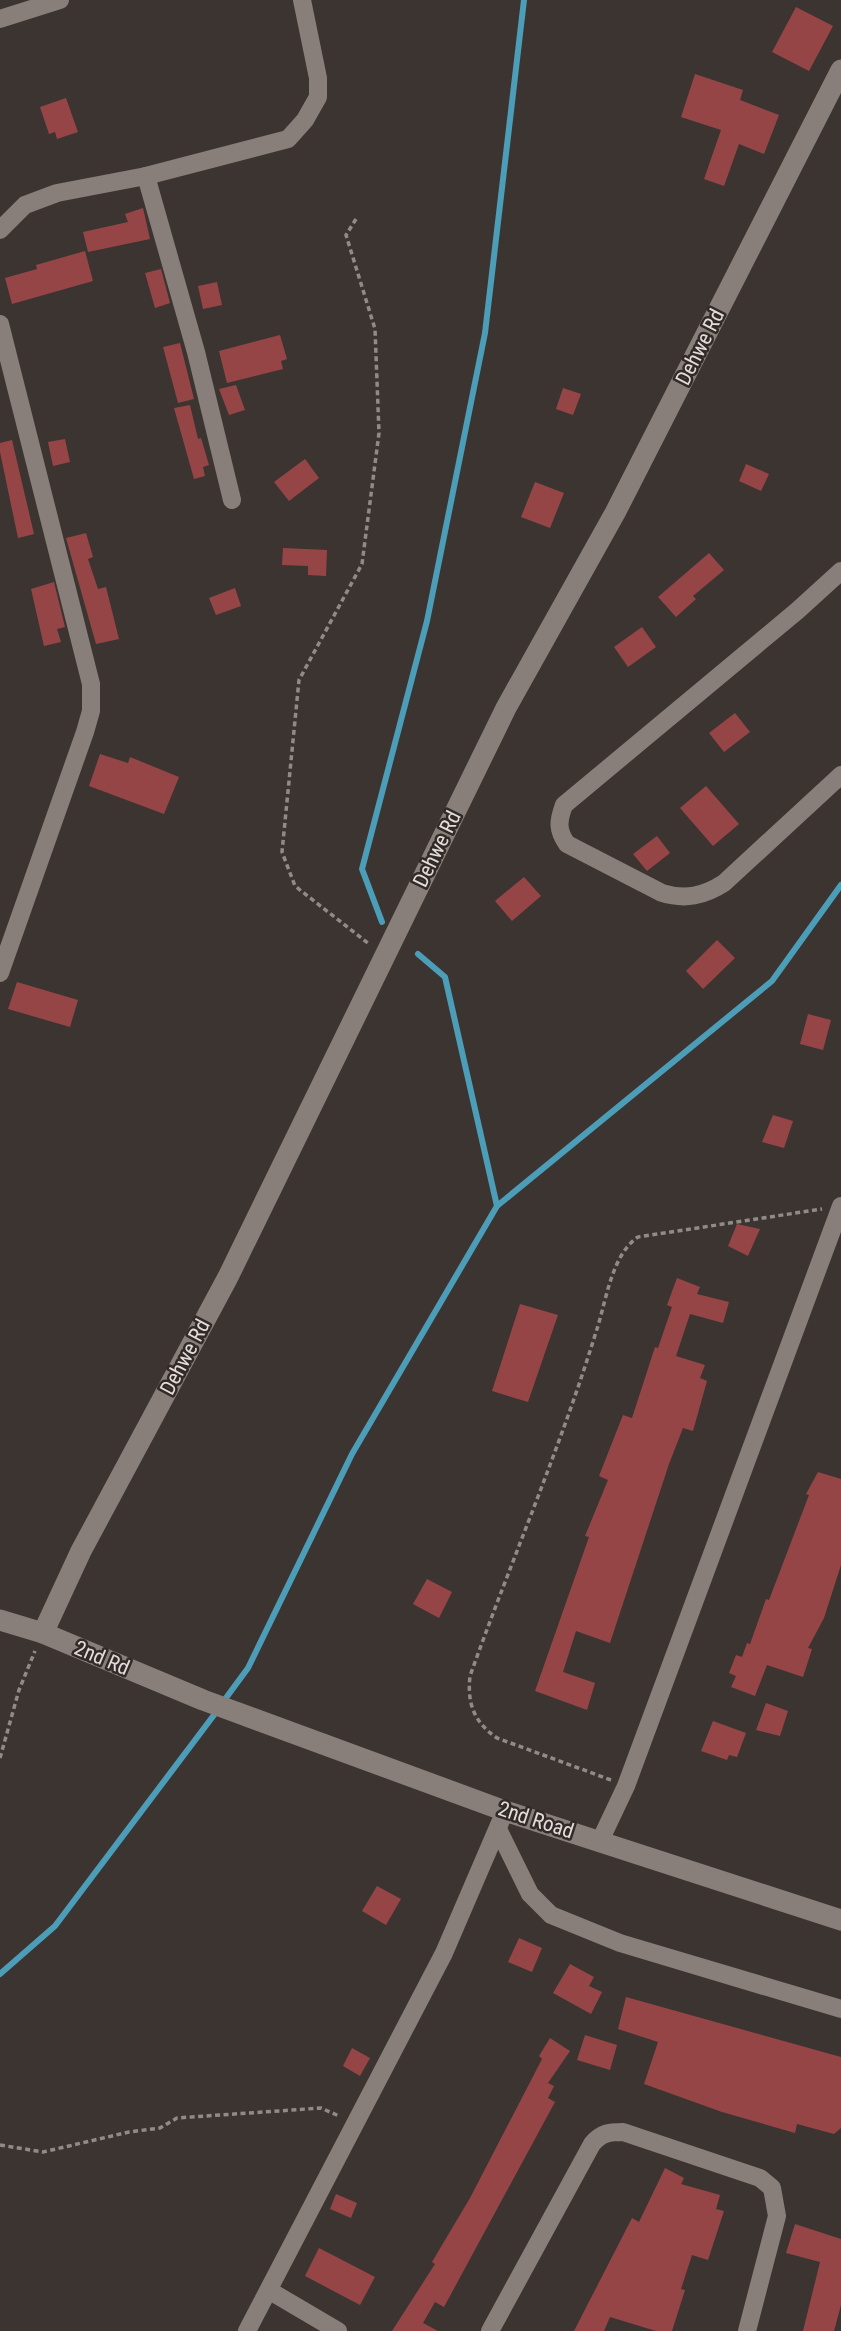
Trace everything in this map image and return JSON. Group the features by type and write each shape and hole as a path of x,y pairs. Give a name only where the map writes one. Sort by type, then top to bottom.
{"street":[{"path":"0,19 60,0"},
{"path":"0,230 26,205 46,197 146,176 288,139 305,120 318,97 318,78 302,0"},
{"name":"Dehwe Rd","path":"43,1633 81,1551 229,1277 506,708 615,513 841,70"},
{"path":"146,176 196,352 232,500"},
{"path":"0,324 91,684 90,711 85,733 0,973"},
{"path":"841,571 797,611 564,805 558,819 560,833 567,844 662,893 677,898 692,897 710,892 724,883 841,775"},
{"path":"600,1841 626,1786 834,1207"},
{"name":"2nd Rd","path":"0,1620 43,1633 233,1712"},
{"name":"2nd Road","path":"233,1712 501,1820 600,1841 841,1920"},
{"path":"501,1820 530,1894 551,1915 620,1943 841,2009"},
{"path":"247,2331 444,1954 501,1820"},
{"path":"490,2331 593,2144 599,2136 610,2132 623,2132 760,2178 772,2188 777,2216 747,2331"},
{"path":"270,2291 338,2331"}],"path":[{"path":"356,219 346,235 375,329 379,433 362,564 299,680 282,852 295,886 385,956"},
{"path":"626,1786 496,1738 481,1727 474,1714 468,1689 470,1676 507,1573 554,1457 613,1277 628,1243 638,1237 834,1207"},
{"path":"0,1758 19,1690 43,1633"},
{"path":"0,2145 43,2152 129,2132 160,2128 177,2118 321,2108 353,2124"}],"building":[{"path":"796,7 833,26 809,71 772,52"},
{"path":"695,74 743,90 740,100 779,115 764,154 739,144 724,186 704,179 721,130 681,117"},
{"path":"66,98 78,132 57,139 55,132 49,134 40,107"},
{"path":"143,208 150,239 88,252 83,232 128,222 125,214"},
{"path":"85,251 93,281 12,304 5,278 37,269 36,265"},
{"path":"161,269 170,303 155,308 145,273"},
{"path":"217,282 222,305 203,309 198,286"},
{"path":"280,335 287,359 281,361 283,369 227,383 219,351"},
{"path":"180,343 194,399 178,403 163,347"},
{"path":"236,385 245,410 229,415 219,389"},
{"path":"563,388 581,394 573,415 556,409"},
{"path":"190,405 198,439 201,438 209,465 203,467 205,476 194,479 174,408"},
{"path":"65,439 70,462 53,466 48,442"},
{"path":"12,440 34,534 18,538 0,452 0,443"},
{"path":"305,459 319,478 289,501 274,482"},
{"path":"746,464 769,474 761,491 739,481"},
{"path":"535,482 564,493 550,528 521,517"},
{"path":"86,533 93,557 88,559 98,589 106,587 119,639 96,644 66,538"},
{"path":"283,548 327,550 326,576 308,575 308,566 282,565"},
{"path":"709,553 724,570 693,596 696,599 676,617 658,597"},
{"path":"54,582 65,627 57,629 61,642 44,646 31,589"},
{"path":"235,588 241,606 216,615 209,598"},
{"path":"642,627 656,647 628,667 614,647"},
{"path":"735,713 750,732 724,752 709,733"},
{"path":"100,754 128,763 130,757 179,777 164,814 89,786"},
{"path":"706,786 739,824 713,846 680,808"},
{"path":"657,836 670,853 647,871 633,854"},
{"path":"524,877 541,896 512,921 495,901"},
{"path":"717,940 735,958 703,989 686,971"},
{"path":"17,982 78,1000 70,1027 8,1009"},
{"path":"808,1014 831,1020 823,1050 800,1044"},
{"path":"773,1115 793,1121 784,1148 762,1142"},
{"path":"737,1224 760,1229 748,1256 728,1246"},
{"path":"677,1278 700,1287 697,1294 729,1302 723,1323 690,1314 676,1356 705,1365 700,1378 707,1381 693,1431 683,1428 669,1464 610,1643 576,1631 563,1672 595,1683 587,1710 535,1691 589,1537 585,1536 608,1480 599,1476 623,1415 632,1418 655,1347 658,1348 672,1307 667,1305"},
{"path":"520,1304 558,1315 528,1402 492,1391"},
{"path":"818,1472 841,1479 841,1565 824,1618 808,1648 812,1649 803,1677 767,1665 755,1696 731,1687 736,1676 729,1673 736,1655 742,1657 747,1643 750,1644 809,1495 806,1494"},
{"path":"427,1579 452,1592 439,1618 413,1604"},
{"path":"766,1703 788,1711 780,1736 756,1730"},
{"path":"713,1721 746,1733 737,1757 729,1755 727,1760 701,1751"},
{"path":"377,1886 401,1899 386,1925 362,1911"},
{"path":"519,1938 542,1948 532,1972 508,1962"},
{"path":"570,1964 594,1977 589,1986 602,1992 591,2014 553,1993"},
{"path":"626,1997 841,2057 841,2128 834,2134 797,2124 795,2133 722,2112 644,2084 658,2042 618,2029"},
{"path":"585,2035 617,2045 610,2070 577,2060"},
{"path":"550,2038 570,2051 548,2083 554,2086 548,2098 555,2102 444,2307 435,2302 423,2323 438,2331 392,2331 435,2264 432,2262 470,2198 542,2059 539,2056"},
{"path":"352,2048 370,2058 360,2076 343,2066"},
{"path":"665,2168 684,2178 681,2184 720,2195 716,2209 724,2211 708,2260 692,2255 681,2289 685,2290 672,2331 656,2331 610,2317 604,2331 574,2331 632,2218 639,2222"},
{"path":"336,2194 357,2203 351,2218 330,2209"},
{"path":"795,2224 841,2239 841,2305 834,2331 803,2331 820,2262 786,2253"},
{"path":"319,2248 375,2277 360,2305 305,2276"}],"waterway":[{"path":"382,922 362,869 427,621 485,333 524,0"},
{"path":"223,1702 248,1668 352,1454 497,1206 772,981 841,885"},
{"path":"418,954 445,977 497,1206"},
{"path":"0,1974 55,1926 217,1711"}]}
